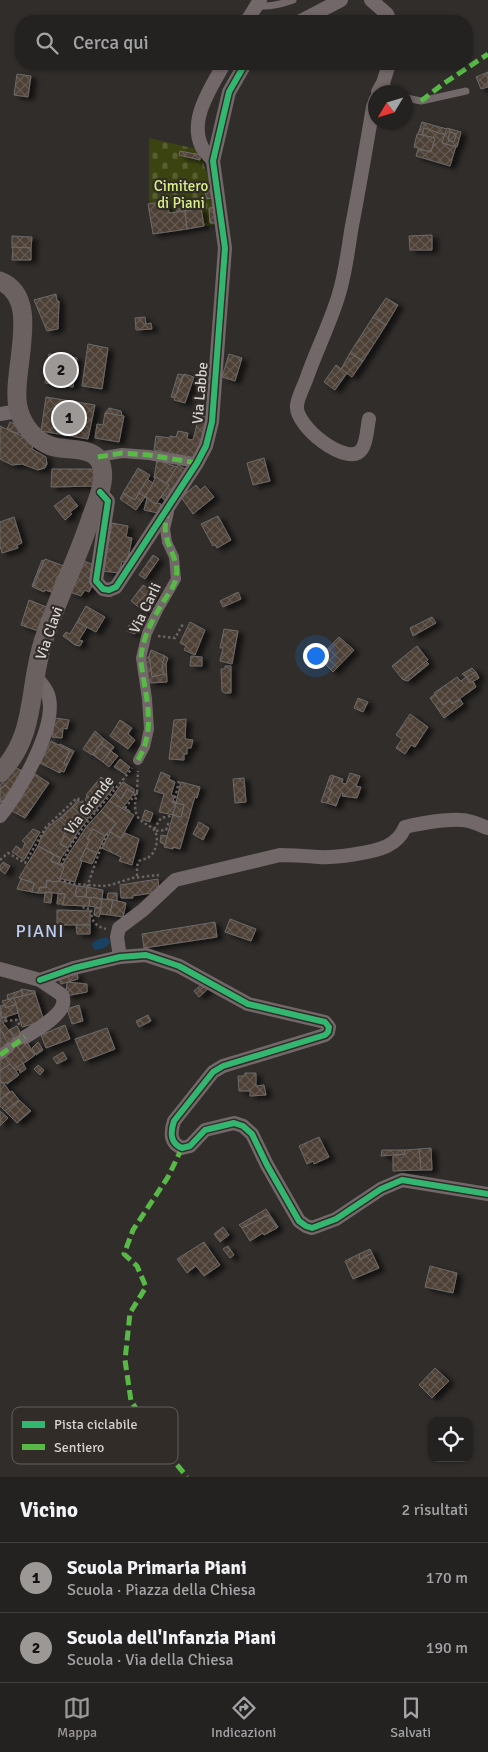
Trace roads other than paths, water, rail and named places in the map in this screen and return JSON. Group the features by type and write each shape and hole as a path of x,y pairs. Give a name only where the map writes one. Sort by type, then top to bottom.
{"main road":[{"path":"0,281 5,283 14,292 20,303 23,318 17,397 18,411 24,424 41,442 52,447 86,451 98,457"},
{"name":"Via Clavi","path":"0,773 11,761 27,728 35,676 43,643 100,492 102,467 98,457"}],"street":[{"path":"312,15 341,0"},
{"path":"371,0 387,15"},
{"path":"251,15 258,3"},
{"name":"Via Labbe","path":"213,161 202,148 197,123 210,90 221,70"},
{"name":"Via Labbe","path":"100,492 108,501 96,581 100,587 106,590 116,587 197,463 206,446 212,422 225,248 213,161 229,92 242,70"},
{"path":"382,85 387,70"},
{"path":"369,130 341,285 333,314 316,352 297,406 300,420 307,428 337,451 352,455 358,453 363,448 369,419"},
{"path":"0,414 18,411"},
{"path":"98,457 122,453 149,455 197,463"},
{"name":"Via Carli","path":"138,760 145,747 149,729 141,658 147,633 176,579 174,557 167,542 165,529 172,499"},
{"path":"0,816 7,808 31,767 48,726 48,693 35,676"},
{"path":"120,957 117,937 119,928 143,910 175,880 280,855 297,854 320,857 374,849 386,846 397,838 405,827 416,824 461,820 471,821 488,828"},
{"path":"40,980 74,968 120,957 146,955 179,966 248,1004 325,1022 329,1027 325,1035 224,1066 213,1072 174,1121 171,1129 172,1138 176,1146 182,1148 190,1146 205,1130 214,1126 234,1123 243,1126 252,1134 267,1165 299,1221 306,1226 312,1228 336,1219 381,1189 402,1180 488,1194"},
{"path":"0,969 40,980 62,995 64,1003 59,1011 47,1022 0,1055"}],"lane":[{"path":"258,3 269,7 294,0"},
{"path":"413,99 421,101 466,91"}],"water":[{"path":"106,937 111,941 108,945 102,949 94,950 92,945 94,941"}],"place":[{"name":"Scuola dell'Infanzia Piani","path":"61,370"},
{"name":"Scuola Primaria Piani","path":"69,418"}],"district":[{"name":"PIANI","path":"40,931"}],"park label":[{"name":"Cimitero di Piani","path":"181,194"}]}
